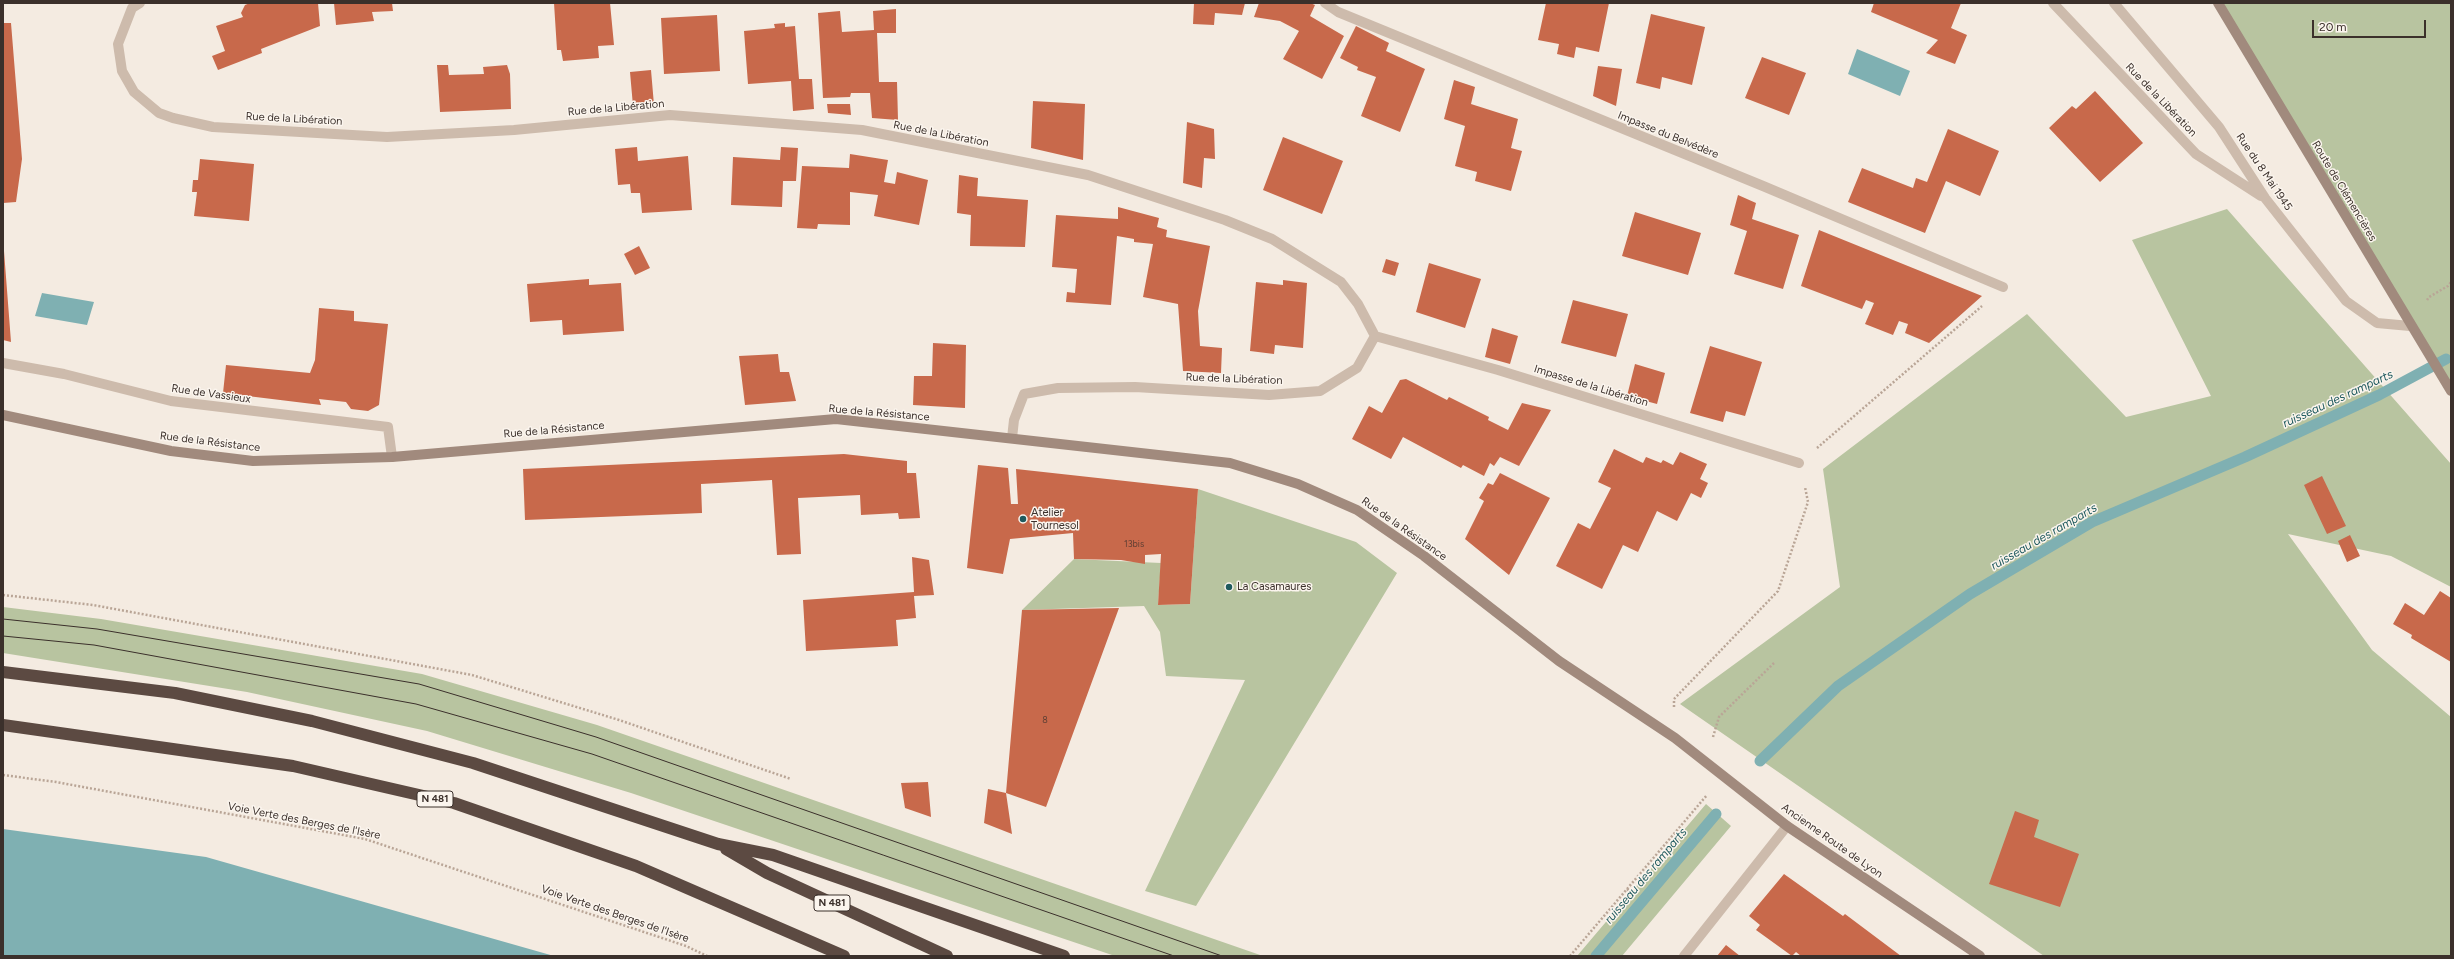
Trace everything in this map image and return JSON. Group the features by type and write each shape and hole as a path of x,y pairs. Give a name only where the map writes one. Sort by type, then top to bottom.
{"highway":[{"name":"N 481","path":"3,672 175,693 312,721 473,763 718,844 767,873 947,956"},
{"name":"N 481","path":"3,725 293,766 454,803 636,866 844,956"},
{"path":"718,844 774,855 1064,956"}],"street":[{"name":"Rue de la Libération","path":"140,3 132,8 118,44 122,71 134,92 159,113 173,118 213,126 387,137 514,130 670,115 862,130 1088,175 1225,220 1266,237 1314,264 1341,282 1358,304 1375,336 1358,368 1320,391 1269,395 1135,387 1058,388 1024,394 1014,420 1012,438"},
{"name":"Impasse du Belvédère","path":"1325,3 1353,18 1763,186 2003,288"},
{"name":"Rue de la Libération","path":"2053,3 2196,154 2265,198"},
{"name":"Rue du 8 Mai 1945","path":"2114,3 2218,127 2265,198 2346,301 2377,323 2410,326"},
{"name":"Route de Clémencières","path":"2218,3 2410,326 2449,388"},
{"name":"Impasse de la Libération","path":"1375,336 1498,370 1799,463"},
{"name":"Rue de Vassieux","path":"3,363 64,374 171,401 388,427 392,457"},
{"name":"Rue de la Résistance","path":"3,415 171,451 245,460 392,457 836,419 1230,463 1298,484 1357,510 1424,556 1559,661 1675,738"},
{"name":"Ancienne Route de Lyon","path":"1675,738 1787,826 1980,956"},
{"path":"1684,956 1787,826"}],"path":[{"path":"2425,305 2429,297 2448,286 2451,282"},
{"path":"1674,699 1778,591 1808,502 1799,463 2003,288"},
{"path":"3,595 93,605 472,675 618,720 791,779"},
{"path":"1705,762 1719,717 1774,663"},
{"name":"Voie Verte des Berges de l'Isère","path":"3,775 56,782 365,839 686,946 707,956"},
{"path":"1570,956 1723,776"},
{"path":"1627,889 1631,892"}],"green space":[{"path":"2218,3 2451,3 2451,391"},
{"path":"2227,209 2451,464 2451,587 2391,556 2288,534 2372,650 2451,717 2451,956 2044,956 1680,704 1840,587 1823,469 2027,314 2126,417 2211,396 2132,240"},
{"path":"1198,489 1356,542 1397,573 1196,906 1145,891 1245,680 1166,676 1160,632 1144,606 1022,610 1074,559 1161,563 1158,605 1190,604"},
{"path":"3,607 101,619 422,674 597,725 1263,956 1115,956 631,793 427,731 247,692 3,653"},
{"path":"1706,804 1731,826 1622,956 1577,956"}],"water":[{"path":"1857,49 1910,71 1900,96 1848,74"},
{"path":"42,293 94,302 87,325 35,316"},
{"path":"3,829 206,857 554,956 3,956"}],"building":[{"path":"250,3 318,3 320,26 261,49 262,53 218,70 212,56 225,51 216,26 243,17 241,13 245,5"},
{"path":"334,3 392,3 393,11 372,12 374,21 336,25"},
{"path":"554,3 610,3 614,45 598,46 599,58 563,61 561,50 557,50"},
{"path":"1194,3 1245,3 1242,15 1215,13 1214,25 1193,24"},
{"path":"1259,3 1310,3 1315,5 1310,16 1344,36 1322,79 1283,59 1299,31 1280,21 1254,17"},
{"path":"1546,3 1609,3 1599,52 1576,47 1574,58 1557,54 1559,44 1538,40"},
{"path":"1874,3 1961,3 1951,28 1967,35 1955,64 1926,53 1938,40 1871,12"},
{"path":"896,9 896,33 877,33 879,82 897,82 898,120 872,118 870,93 851,93 850,97 823,98 818,13 840,11 842,32 874,30 873,11"},
{"path":"1651,14 1705,27 1692,85 1662,77 1660,89 1636,83"},
{"path":"717,15 720,71 664,74 661,18"},
{"path":"3,23 11,23 22,159 16,202 3,203"},
{"path":"785,23 785,27 795,26 799,79 812,79 814,109 793,111 791,81 748,84 744,31 775,28 774,24"},
{"path":"1356,26 1389,43 1386,51 1425,69 1400,132 1361,116 1376,77 1357,70 1358,67 1340,58"},
{"path":"1762,57 1806,73 1789,115 1745,98"},
{"path":"437,65 448,65 449,75 484,74 483,67 507,65 510,74 511,109 440,112"},
{"path":"1598,66 1622,69 1616,106 1593,96"},
{"path":"651,70 654,105 633,106 630,72"},
{"path":"1454,80 1475,87 1471,104 1518,119 1511,148 1522,151 1511,191 1475,181 1477,172 1455,166 1465,126 1444,119"},
{"path":"2095,91 2143,143 2100,182 2049,128 2072,106 2076,109"},
{"path":"1033,101 1085,104 1083,160 1031,148"},
{"path":"827,104 850,104 851,115 828,113"},
{"path":"1187,122 1214,129 1215,159 1204,158 1202,188 1183,183"},
{"path":"1948,129 1999,151 1980,196 1946,181 1925,233 1848,202 1862,168 1913,188 1916,178 1927,182"},
{"path":"1283,137 1343,161 1322,214 1263,190"},
{"path":"637,147 638,161 688,156 692,210 642,213 640,193 631,193 630,184 618,185 615,149"},
{"path":"781,147 798,148 796,181 783,181 782,207 731,205 733,157 780,160"},
{"path":"850,154 888,160 884,182 895,184 897,172 928,180 919,225 874,216 878,195 850,192 850,225 818,224 817,229 797,228 802,166 849,168"},
{"path":"200,159 254,164 249,221 194,216 197,192 192,192 193,180 198,180"},
{"path":"959,175 978,178 977,196 1028,200 1025,247 970,246 971,215 957,213"},
{"path":"1738,195 1756,203 1752,219 1799,235 1783,289 1734,274 1747,231 1730,225"},
{"path":"1118,207 1159,218 1157,227 1167,230 1166,237 1210,246 1198,311 1200,346 1222,348 1221,373 1183,371 1178,304 1143,297 1153,244 1134,242 1134,239 1117,236 1111,305 1066,302 1067,292 1075,293 1077,269 1052,267 1056,215 1118,219"},
{"path":"1635,212 1701,233 1688,275 1622,256"},
{"path":"1819,230 1982,296 1929,343 1905,333 1908,324 1899,321 1893,335 1865,324 1874,303 1866,300 1862,309 1801,286"},
{"path":"639,246 650,268 635,275 624,254"},
{"path":"4,251 11,342 3,340"},
{"path":"1386,259 1399,263 1395,276 1382,272"},
{"path":"1429,263 1481,279 1465,328 1416,312"},
{"path":"589,279 589,285 621,283 624,331 563,335 562,320 530,322 527,284"},
{"path":"1283,280 1307,283 1303,348 1275,345 1274,354 1250,351 1256,282 1283,285"},
{"path":"1573,300 1628,314 1616,357 1561,343"},
{"path":"319,308 354,311 354,321 388,324 379,405 368,411 351,409 346,402 319,399 321,405 223,393 226,365 310,373 315,360"},
{"path":"1492,328 1518,336 1510,364 1485,357"},
{"path":"933,343 966,345 965,408 913,405 914,376 932,376"},
{"path":"1710,346 1762,362 1745,416 1726,411 1723,422 1690,413"},
{"path":"778,354 780,372 789,372 796,401 745,405 739,356"},
{"path":"1635,364 1665,373 1657,404 1627,396"},
{"path":"1406,379 1447,400 1449,397 1489,417 1488,420 1508,430 1522,403 1551,410 1519,466 1500,457 1494,466 1490,463 1484,476 1463,465 1461,468 1403,437 1391,459 1352,439 1369,406 1382,413 1400,380"},
{"path":"1614,449 1643,463 1646,457 1661,463 1663,460 1673,465 1680,452 1707,464 1700,479 1708,483 1701,498 1691,493 1677,521 1657,511 1638,552 1623,545 1602,589 1556,566 1578,523 1590,529 1611,488 1598,482"},
{"path":"844,454 907,461 907,473 916,473 920,518 899,519 898,513 861,515 860,495 798,498 801,554 777,555 772,480 701,484 702,513 525,520 523,469"},
{"path":"978,465 1008,468 1011,504 1018,504 1016,469 1198,489 1190,604 1158,605 1161,554 1145,555 1145,564 1121,560 1074,559 1073,533 1010,539 1003,574 967,568"},
{"path":"1500,473 1550,498 1509,575 1465,539 1484,501 1479,498 1488,483 1493,485"},
{"path":"2322,476 2346,526 2327,534 2304,485"},
{"path":"2350,535 2360,556 2347,562 2338,541"},
{"path":"912,557 929,560 934,595 914,596 916,618 896,620 898,646 806,651 803,600 914,592"},
{"path":"2440,591 2451,598 2451,662 2411,638 2412,635 2393,624 2405,603 2424,615"},
{"path":"1119,608 1046,807 1006,793 1022,610"},
{"path":"928,782 931,817 905,808 901,783"},
{"path":"988,789 1006,793 1012,834 984,823"},
{"path":"2015,811 2039,820 2034,837 2079,854 2060,907 1989,884"},
{"path":"1784,874 1843,916 1845,914 1901,956 1801,956 1796,952 1792,956 1756,930 1760,925 1749,916"},
{"path":"1726,945 1740,956 1717,956"}],"waterway":[{"name":"ruisseau des ramparts","path":"1760,761 1838,686 1970,594 2092,522 2245,457 2379,395 2446,359"},
{"name":"ruisseau des ramparts","path":"1596,956 1716,814"}],"tram line":[{"path":"3,619 97,629 419,684 596,737 1222,956"},
{"path":"3,636 94,645 416,704 592,754 1174,956"}],"place":[{"name":"Atelier Tournesol","path":"1023,519"},
{"name":"La Casamaures","path":"1229,587"}]}
